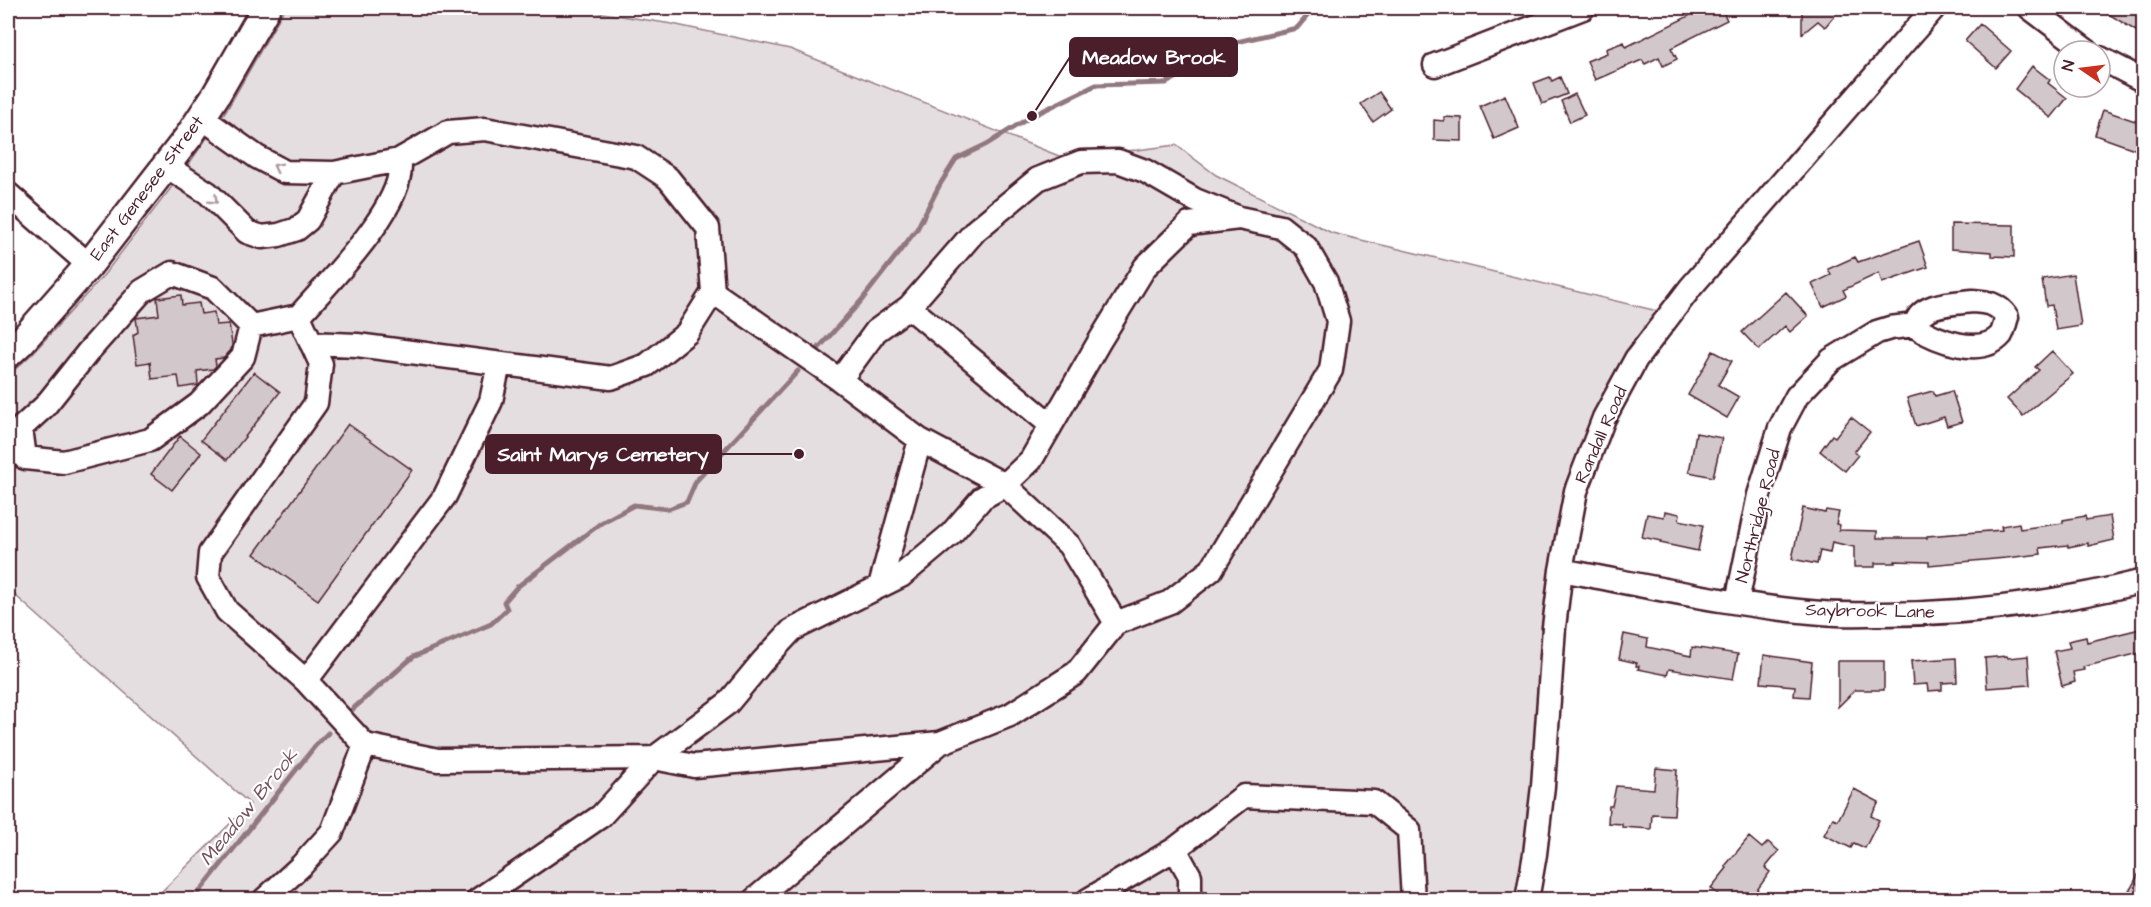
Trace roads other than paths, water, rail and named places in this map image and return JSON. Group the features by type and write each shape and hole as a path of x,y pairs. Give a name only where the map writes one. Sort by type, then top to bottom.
{"main road":[{"name":"East Genesee Street","path":"8,354 89,265 166,166 216,96 266,8"}],"street":[{"path":"1435,65 1583,8"},
{"path":"2030,8 2071,39"},
{"name":"Randall Road","path":"1527,900 1543,786 1554,627 1561,570 1576,491 1604,418 1636,358 1691,286 1930,9"},
{"path":"2112,64 2144,81"},
{"path":"201,117 257,157 285,172 334,173 399,160 448,132 485,129 636,157 668,178 708,228 713,292 687,333 646,365 611,378 357,345 311,343"},
{"path":"251,326 299,316 371,232 394,193 401,169 399,160"},
{"path":"299,316 321,364 316,403 210,553 208,577 227,611 306,681 365,746 438,760 654,758 694,766 940,743 1010,715 1076,674 1116,623 1170,602 1211,570 1331,370 1338,321 1326,282 1306,247 1281,227 1239,218 1195,200 1146,171 1118,161 1081,162 1038,179 976,230 909,307 876,332 840,380"},
{"path":"166,166 208,194 247,232 262,237 279,236 297,229 308,220 334,173"},
{"path":"8,194 89,265"},
{"path":"478,900 601,816 654,758 729,703 762,662 792,630 901,576 951,534 982,498 1005,485 1031,459 1145,267 1189,224 1239,218"},
{"path":"172,273 213,288 251,326 243,357 199,404 150,440 64,462 25,458 21,428 45,406 88,352 142,291 172,273"},
{"path":"713,292 840,380 920,440 1005,485 1069,545 1116,623"},
{"path":"909,307 1051,425"},
{"name":"Northridge Road","path":"1737,602 1759,495 1780,428 1797,396 1831,360 1877,332 1915,325"},
{"path":"306,681 445,496 491,402 499,364"},
{"path":"880,586 920,440"},
{"name":"Saybrook Lane","path":"1561,570 1737,602 1824,614 1931,614 1983,610 2107,590 2144,581"},
{"path":"754,900 940,743"},
{"path":"264,900 301,867 332,832 365,746"},
{"path":"1088,900 1175,849 1244,796 1374,802 1409,830 1413,900"},
{"path":"1175,849 1190,876 1190,900"}],"waterway":[{"name":"Meadow Brook","path":"816,351 861,301 917,229 956,159 987,144 1032,116 1096,85 1166,83 1197,67 1224,45 1297,28 1314,8"},
{"name":"Meadow Brook","path":"347,714 413,657 491,624 507,609 504,602 517,587 601,523 634,505 668,509 687,502 696,481 798,371"},
{"name":"Meadow Brook","path":"193,900 315,746 328,733"}],"place":[{"name":"Meadow Brook","path":"1032,116"},
{"name":"Saint Marys Cemetery","path":"799,454"}]}
